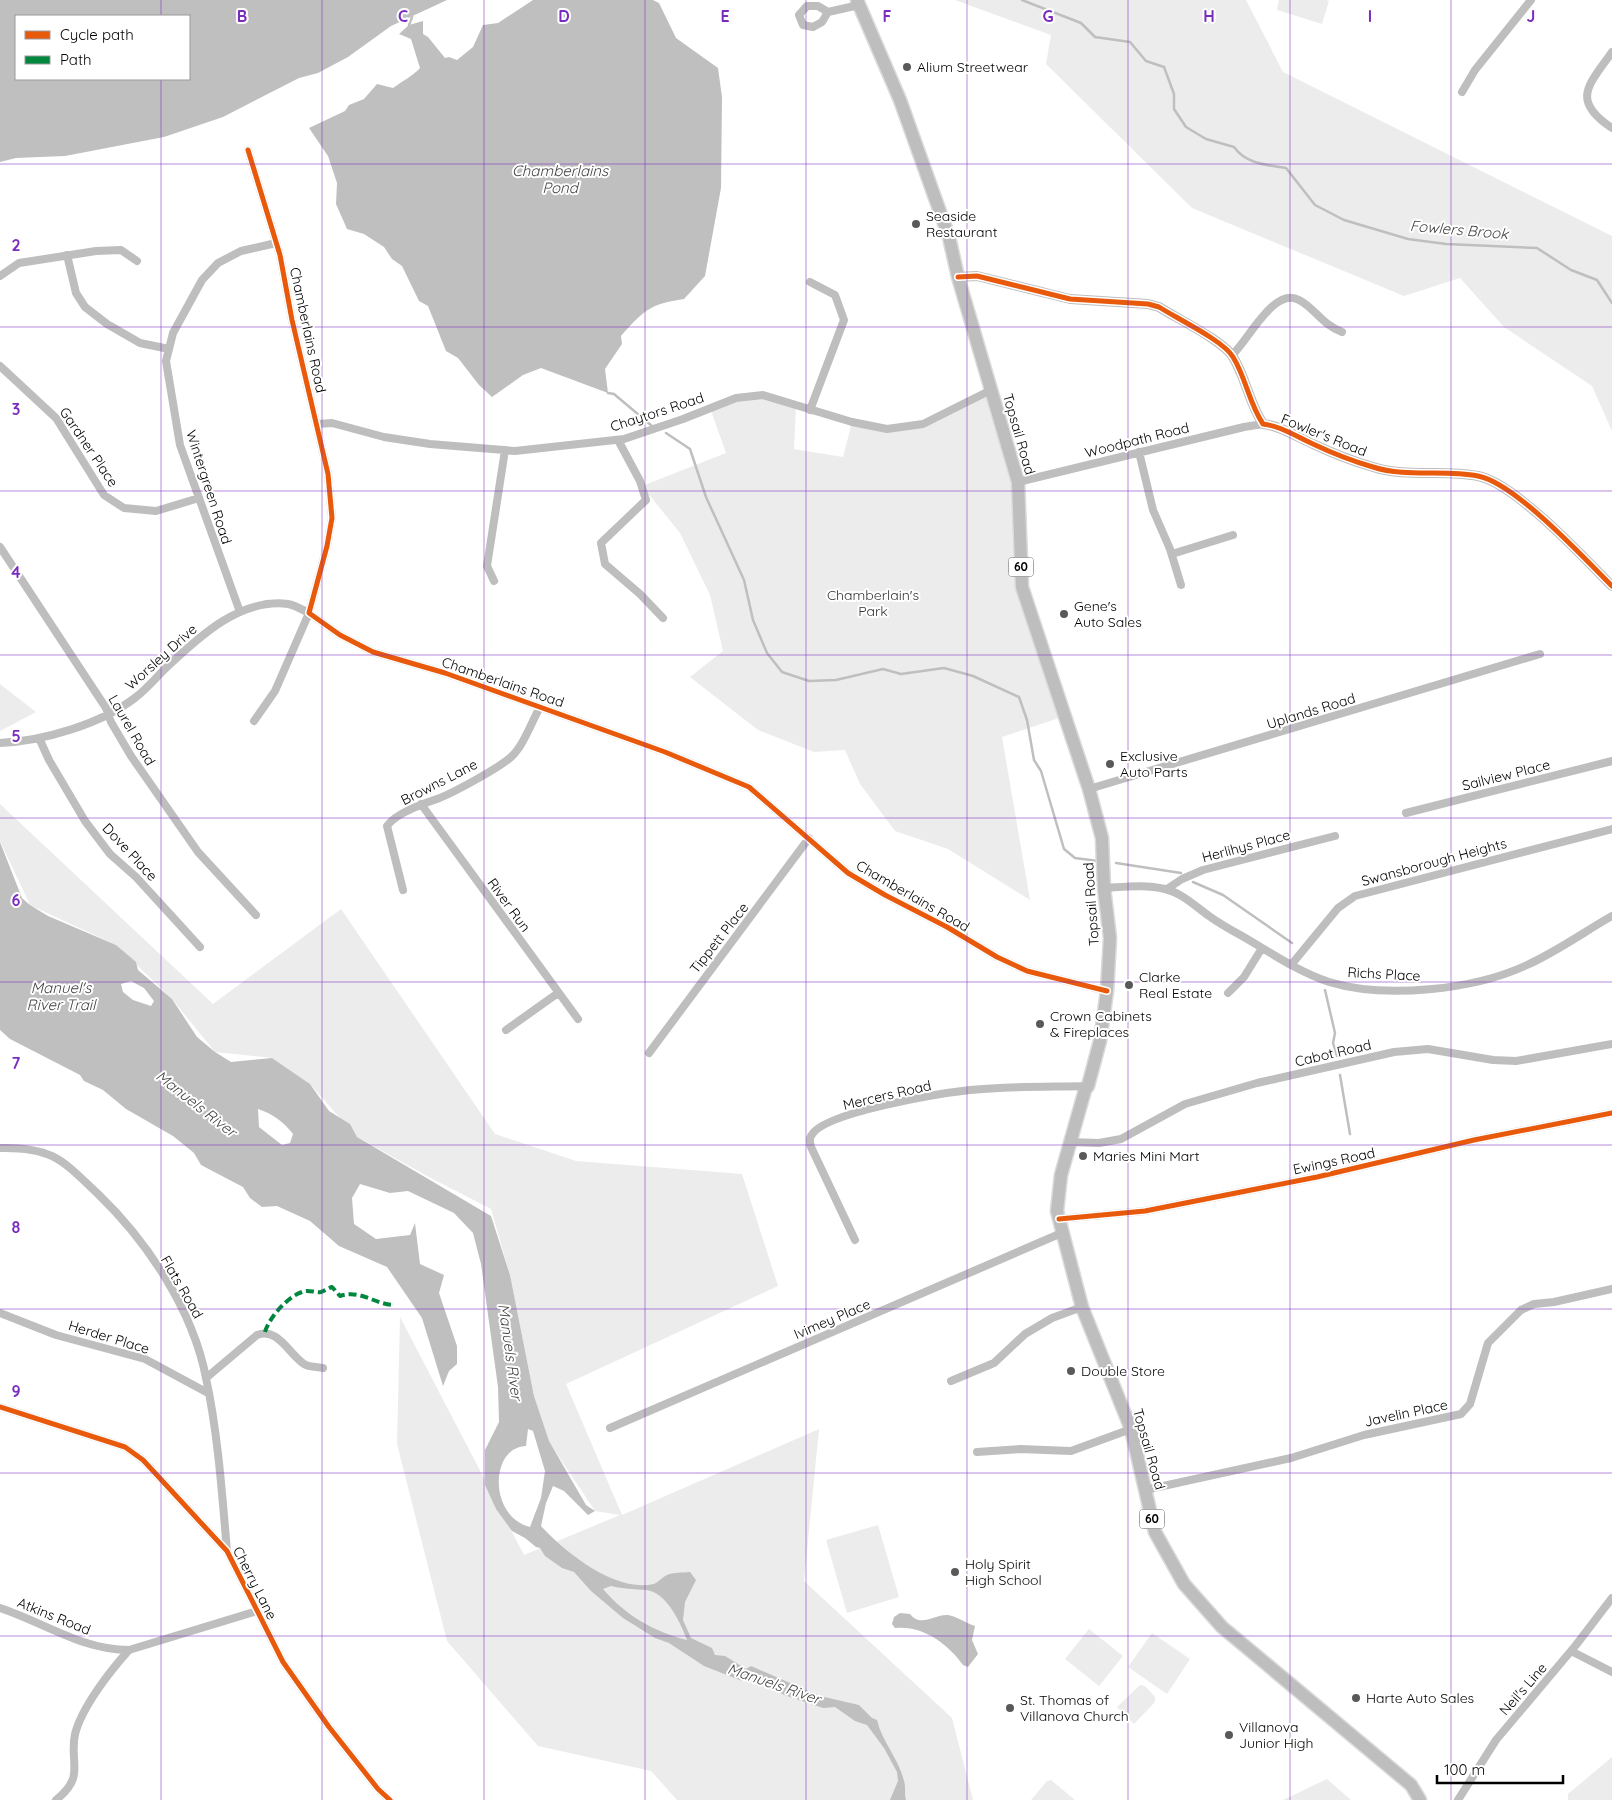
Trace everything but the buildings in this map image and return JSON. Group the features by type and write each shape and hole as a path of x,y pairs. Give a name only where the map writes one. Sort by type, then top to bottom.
{"main road":[{"name":"Topsail Road","path":"858,3 900,100 949,237 958,277 1018,482 1022,587 1090,789 1102,838 1104,888 1110,938 1107,991 1100,1041 1061,1175 1057,1211 1082,1307 1131,1429 1155,1532 1184,1584 1222,1628 1412,1785 1420,1800"}],"street":[{"path":"1462,92 1475,70 1531,0"},
{"path":"828,12 858,3"},
{"path":"1612,52 1592,83 1587,100 1592,113 1612,128"},
{"name":"Chamberlains Road","path":"248,150 276,243 292,320 327,466 332,518 327,546 309,613 340,635 373,652 445,673 665,752 748,788 848,873 997,957 1027,971 1107,991"},
{"name":"Wintergreen Road","path":"240,612 180,445 171,402 166,361 173,333 202,280 218,263 242,251 276,243"},
{"path":"0,276 19,264 67,255 121,250 137,261"},
{"path":"67,255 76,293 85,307 107,324 140,342 169,350"},
{"path":"958,277 977,276 1070,300 1151,304 1221,345 1232,355 1272,306 1285,297 1298,299 1324,323 1342,332"},
{"path":"810,282 835,295 844,320 810,410"},
{"name":"Fowler's Road","path":"1232,355 1256,413 1263,424 1276,427 1326,450 1378,469 1471,475 1495,481 1517,496 1612,586"},
{"name":"Gardner Place","path":"0,366 56,418 104,495 124,508 156,511 199,498"},
{"name":"Chaytors Road","path":"318,424 336,424 384,437 430,444 515,451 618,440 683,419 736,398 763,395 852,422 887,429 923,424 991,390"},
{"name":"Woodpath Road","path":"1018,482 1263,424"},
{"path":"618,440 640,481 646,500 601,543 606,564 640,594 663,618"},
{"path":"494,581 487,566 505,450"},
{"path":"1139,452 1153,510 1172,554 1181,585"},
{"path":"1172,554 1233,535"},
{"name":"Laurel Road","path":"0,547 109,714 111,722 130,756 198,852 256,915"},
{"name":"Worsley Drive","path":"0,743 39,738 67,730 109,714 136,697 203,635 240,612 259,605 289,604 309,613"},
{"path":"254,721 275,691 309,613"},
{"name":"Uplands Road","path":"1090,789 1540,654"},
{"name":"Browns Lane","path":"403,890 387,826 391,820 496,768 511,757 540,707"},
{"name":"Dove Place","path":"39,738 49,760 84,820 110,854 136,877 200,947"},
{"name":"Sailview Place","path":"1406,813 1612,761"},
{"name":"River Run","path":"420,804 578,1019"},
{"name":"Swansborough Heights","path":"1291,965 1338,908 1356,896 1612,829"},
{"name":"Herlihys Place","path":"1167,889 1182,878 1204,870 1336,836"},
{"name":"Tippett Place","path":"649,1053 809,838"},
{"name":"Richs Place","path":"1104,888 1151,887 1167,889 1188,900 1211,918 1291,965 1330,982 1360,988 1398,991 1450,986 1520,968 1612,916"},
{"path":"1228,993 1244,976 1262,948"},
{"path":"506,1030 558,993"},
{"name":"Cabot Road","path":"1070,1142 1099,1143 1121,1139 1185,1104 1257,1083 1394,1052 1428,1050 1493,1060 1516,1061 1612,1044"},
{"name":"Mercers Road","path":"855,1240 810,1147 810,1137 814,1130 849,1114 969,1090 1088,1086"},
{"name":"Ewings Road","path":"1059,1219 1145,1211 1317,1177 1474,1140 1612,1113"},
{"name":"Flats Road","path":"0,1148 45,1151 65,1163 111,1206 166,1278 193,1332 206,1378 220,1476 228,1551"},
{"name":"Ivimey Place","path":"610,1428 1064,1232"},
{"name":"Javelin Place","path":"1145,1490 1292,1458 1364,1435 1461,1414 1470,1404 1488,1343 1521,1310 1534,1304 1554,1302 1612,1288"},
{"path":"951,1381 994,1363 1026,1334 1052,1318 1082,1307"},
{"name":"Herder Place","path":"0,1313 56,1334 145,1359 208,1392"},
{"path":"206,1378 257,1335 265,1332 274,1334 305,1365 323,1368"},
{"name":"Cherry Lane","path":"0,1407 125,1447 143,1460 228,1551 283,1662 378,1789 390,1800"},
{"path":"977,1452 1020,1449 1071,1451 1131,1429"},
{"name":"Neil's Line","path":"1458,1800 1496,1740 1571,1651 1612,1598"},
{"name":"Atkins Road","path":"0,1608 66,1637 111,1650 129,1650"},
{"path":"56,1800 69,1790 75,1772 75,1735 85,1710 129,1650 257,1611"},
{"path":"1571,1651 1612,1672"}],"green space":[{"path":"955,0 1246,0 1283,72 1612,236 1612,431 1592,386 1504,327 1460,278 1404,296 1192,208 1046,64 1051,35"},
{"path":"1279,0 1329,1 1322,24 1277,10"},
{"name":"Chamberlain's Park","path":"991,390 1018,482 1022,587 1065,716 1002,737 1030,900 948,849 895,831 860,784 845,750 814,752 758,730 690,677 723,651 710,595 680,533 642,486 726,453 710,408 763,395 796,405 794,449 843,457 852,422 887,429 923,424"},
{"path":"0,684 36,712 0,731"},
{"path":"0,804 213,1004 341,909 495,1134 576,1161 742,1174 778,1286 566,1384 622,1515 819,1429 804,1581 952,1718 973,1800 677,1800 651,1771 538,1746 447,1641 397,1444 400,1317 524,1555 620,1515 595,1511 549,1442 534,1396 510,1275 491,1209 357,1137 310,1084 272,1058 215,1052 172,999 116,945 30,905 0,841"},
{"path":"878,1525 899,1597 847,1613 826,1540"},
{"path":"1089,1629 1123,1656 1099,1686 1065,1659"},
{"path":"1152,1633 1190,1659 1167,1694 1128,1667"},
{"path":"1140,1685 1145,1686 1155,1697 1155,1702 1134,1724 1117,1707"},
{"path":"1612,1757 1612,1800 1568,1800 1568,1794"},
{"path":"1327,1779 1351,1800 1283,1800"},
{"path":"1051,1780 1075,1800 1031,1800 1047,1781"}],"water":[{"path":"0,0 447,0 391,26 348,57 318,73 299,78 223,117 164,137 65,156 16,158 0,162"},
{"name":"Chamberlains Pond","path":"533,0 653,0 659,3 676,38 718,68 722,97 721,188 705,276 684,299 663,303 648,310 621,336 622,344 605,369 608,393 541,368 523,375 492,397 479,385 458,358 446,351 428,306 419,301 402,266 392,259 384,247 364,234 347,229 336,204 337,183 328,156 309,128 345,111 349,105 364,99 377,84 393,88 420,68 411,39 399,34 409,25 423,21 423,34 428,37 445,58 449,57 457,60 473,47 483,25 498,23"},
{"name":"Manuel's River Trail","path":"0,842 22,898 48,916 116,945 136,962 138,970 172,999 197,1037 215,1052 231,1062 272,1058 310,1084 329,1111 350,1124 357,1137 491,1216 510,1275 534,1396 549,1441 586,1505 595,1511 588,1515 564,1491 553,1486 546,1503 541,1526 577,1558 607,1576 623,1582 639,1585 654,1584 669,1574 690,1572 696,1580 685,1602 683,1620 691,1638 712,1648 715,1655 725,1656 746,1669 751,1666 820,1696 859,1705 872,1718 877,1720 879,1728 902,1773 905,1783 906,1800 890,1800 898,1781 897,1772 884,1748 867,1725 855,1721 835,1707 823,1708 784,1695 765,1683 746,1677 742,1681 704,1666 669,1643 655,1638 623,1618 591,1591 574,1572 562,1568 545,1556 540,1548 512,1531 496,1509 485,1485 485,1450 499,1422 498,1387 481,1264 473,1233 454,1213 408,1191 390,1193 360,1184 352,1198 354,1224 376,1239 410,1235 415,1223 420,1264 444,1275 439,1293 457,1346 457,1364 449,1371 443,1386 422,1318 387,1267 339,1246 310,1221 277,1206 262,1207 250,1198 243,1187 201,1165 194,1153 173,1136 126,1109 103,1090 84,1081 80,1075 10,1039 0,1030","holes":["131,981 144,988 154,1001 151,1006 133,1000 123,992 121,984","258,1109 269,1113 286,1126 293,1134 290,1143 282,1145 259,1127","528,1429 533,1431 545,1471 541,1498 530,1527 516,1520 507,1510 501,1497 499,1483 500,1469 506,1458 514,1449 526,1446","611,1586 654,1592 667,1602 687,1640 675,1637 641,1621 621,1607 603,1589"]},
{"path":"900,1613 910,1614 919,1620 948,1615 975,1626 972,1640 978,1654 968,1667 963,1665 942,1643 925,1633 905,1628 895,1628 892,1624 894,1617"}],"waterway":[{"name":"Fowlers Brook","path":"1022,0 1081,23 1095,37 1130,42 1146,61 1164,67 1174,94 1174,109 1186,127 1206,139 1234,147 1239,153 1251,160 1264,165 1286,168 1315,205 1344,220 1408,239 1446,244 1537,248 1571,270 1597,280 1612,303"},
{"path":"409,25 412,17"},
{"path":"608,393 614,394 652,426"},
{"path":"666,433 690,449 706,497 744,580 753,620 767,653 782,672 809,681 836,680 883,669 901,674 944,668 973,676 1019,697 1027,720 1034,760 1041,771 1064,849 1075,858 1098,861"},
{"path":"1116,863 1181,873"},
{"path":"1193,882 1223,895 1292,943"},
{"path":"1325,990 1335,1033 1333,1043 1337,1056"},
{"path":"1340,1075 1350,1134"}],"marked path":[{"path":"265,1332 279,1309 290,1298 304,1291 321,1292 332,1287 340,1296 355,1294 381,1303 395,1305"}],"cycle path":[{"path":"248,150 280,255 292,320 328,474 332,518 327,546 309,613 340,635 373,652 445,673 665,752 749,787 848,873 885,895 947,927 997,957 1027,971 1107,991"},
{"path":"958,277 977,276 1070,299 1148,304 1159,307 1210,337 1228,351 1241,373 1254,408 1263,424 1283,429 1342,457 1365,465 1399,472 1465,474 1478,476 1493,482 1511,492 1529,506 1612,586"},
{"path":"1059,1219 1145,1211 1317,1177 1474,1140 1612,1113"},
{"path":"0,1407 125,1447 143,1460 227,1551 283,1662 329,1727 378,1789 390,1800"}],"place":[{"name":"Alium Streetwear","path":"907,67"},
{"name":"Seaside Restaurant","path":"916,224"},
{"name":"Gene's Auto Sales","path":"1064,614"},
{"name":"Exclusive Auto Parts","path":"1110,764"},
{"name":"Clarke Real Estate","path":"1129,985"},
{"name":"Crown Cabinets & Fireplaces","path":"1040,1024"},
{"name":"Maries Mini Mart","path":"1083,1156"},
{"name":"Double Store","path":"1071,1371"},
{"name":"Holy Spirit High School","path":"955,1572"},
{"name":"Harte Auto Sales","path":"1356,1698"},
{"name":"St. Thomas of Villanova Church","path":"1010,1708"},
{"name":"Villanova Junior High","path":"1229,1735"}],"water label":[{"name":"Manuels River","path":"196,1104"},
{"name":"Manuels River","path":"510,1352"},
{"name":"Manuels River","path":"774,1684"}]}
